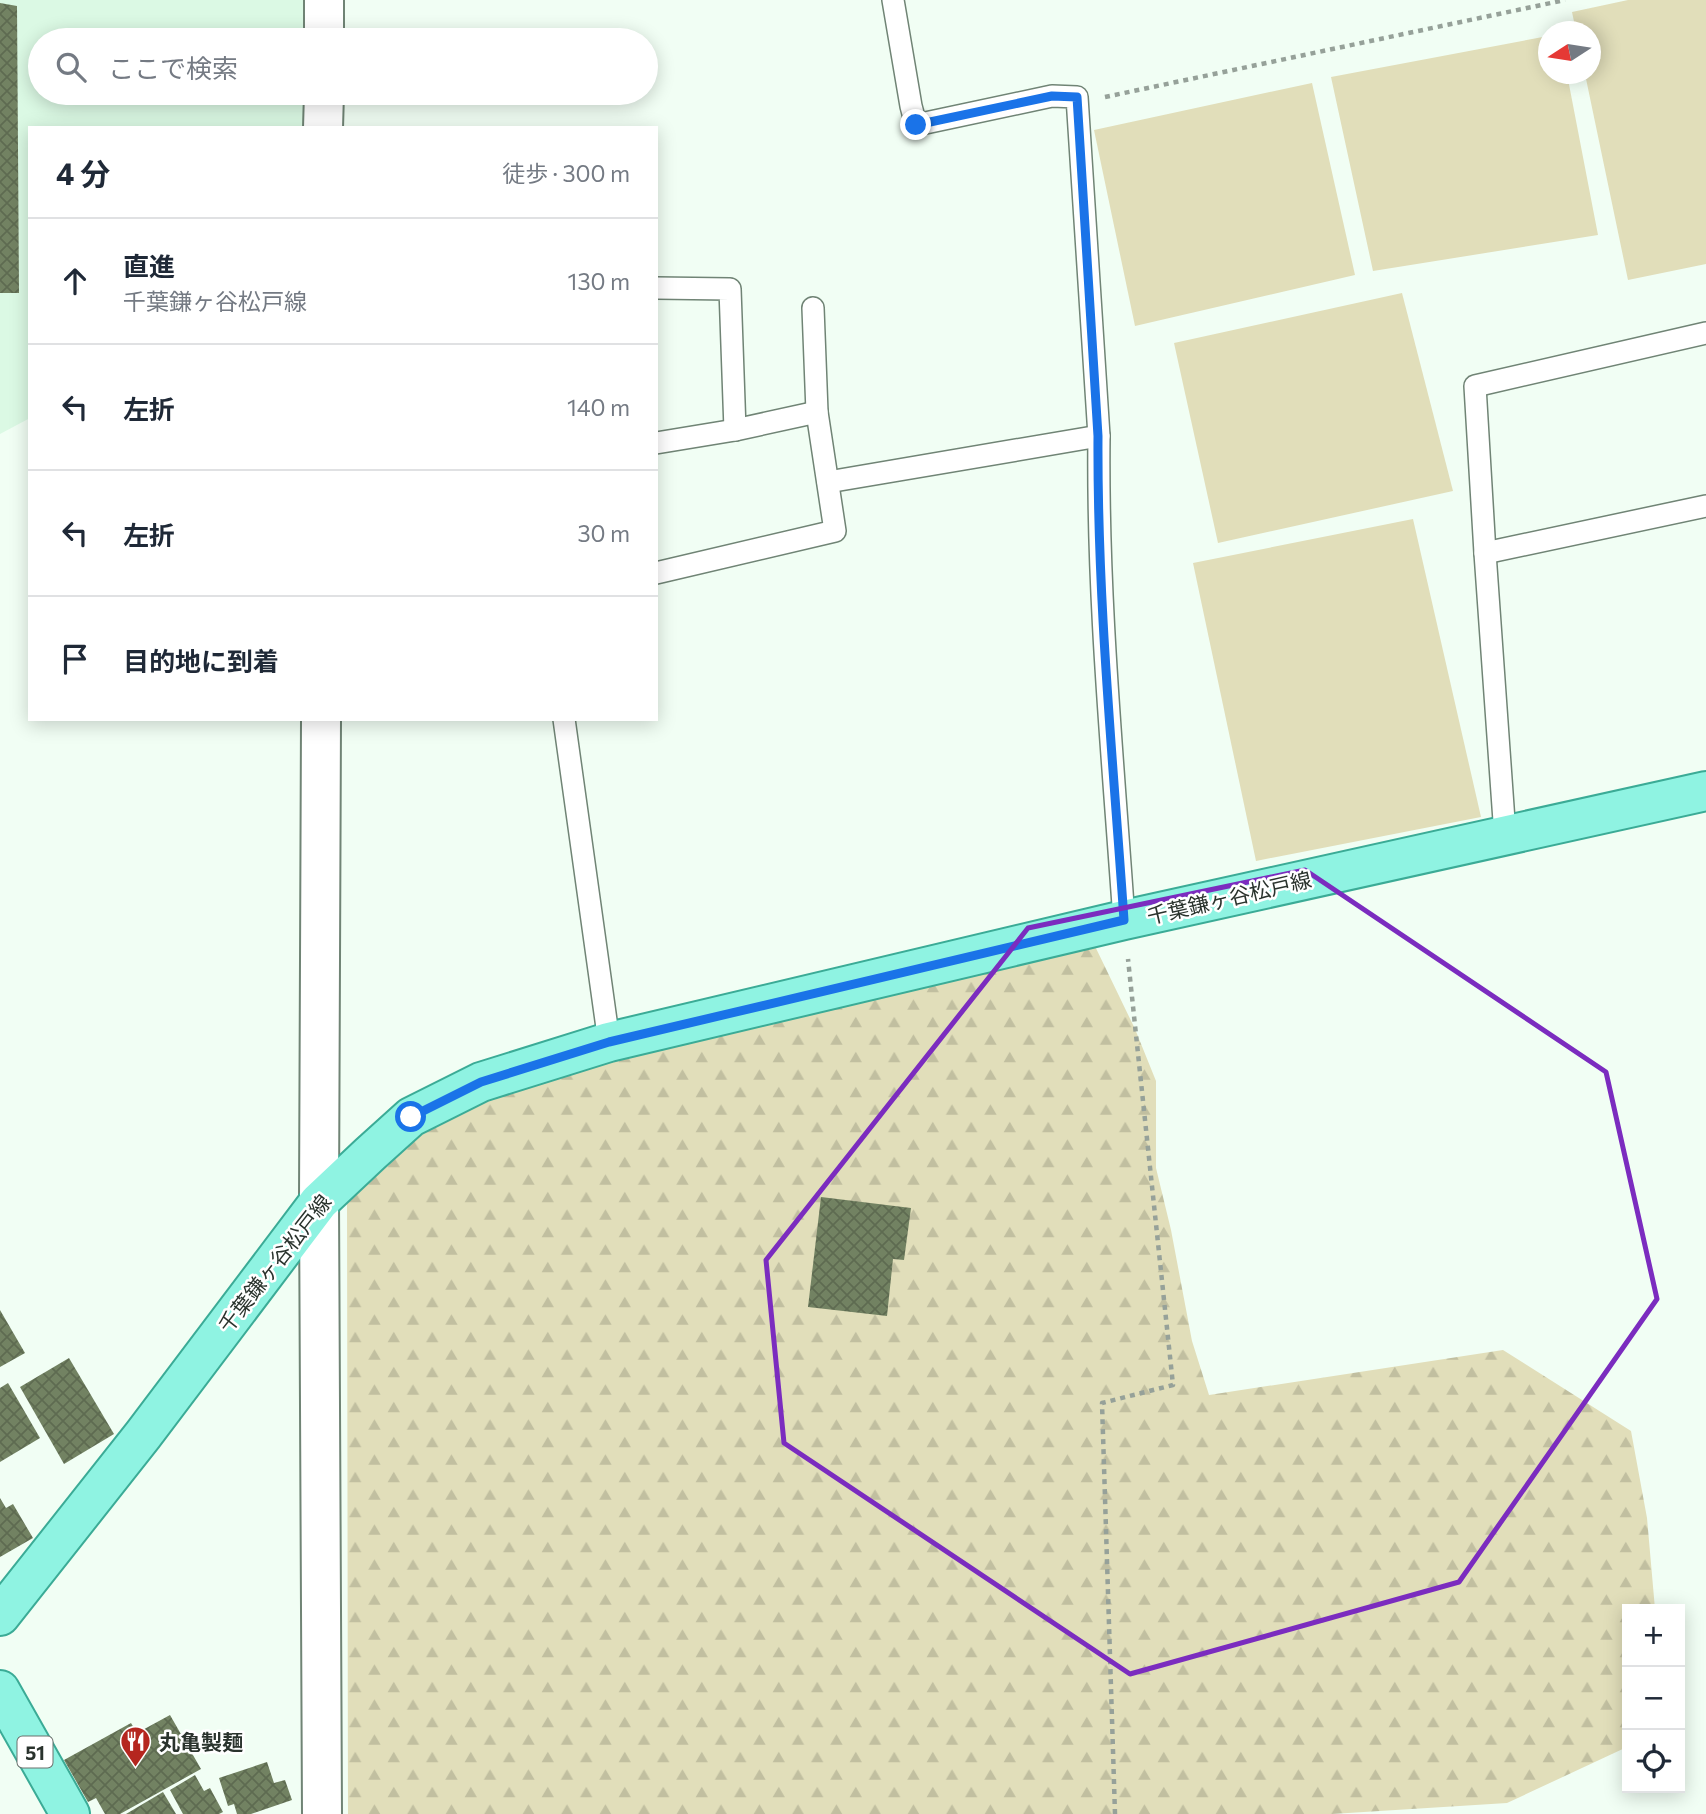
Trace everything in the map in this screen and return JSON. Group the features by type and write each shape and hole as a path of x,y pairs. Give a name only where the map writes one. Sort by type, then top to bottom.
{"main road":[{"name":"千葉鎌ヶ谷松戸線","path":"0,1616 143,1435 319,1202 411,1117 481,1082 609,1042 1124,920 1706,791"},
{"name":"51","path":"0,1690 70,1814"}],"street":[{"path":"324,0 324,28"},
{"path":"324,105 324,126"},
{"path":"321,721 319,1202 322,1814"}],"lane":[{"path":"893,0 916,125 1052,96 1077,97 1098,436 1107,673 1124,920"},
{"path":"658,288 730,289 735,430"},
{"path":"658,573 835,531 817,412 813,309"},
{"path":"1505,835 1475,386 1706,333"},
{"path":"658,443 735,430 817,412"},
{"path":"828,482 1098,436"},
{"path":"1485,553 1706,506"},
{"path":"564,721 609,1042"}],"path":[{"path":"1077,97 1093,100 1565,0"},
{"path":"1115,1814 1102,1403 1173,1385 1124,920"}],"highlighted area":[{"path":"1305,870 1606,1072 1657,1299 1459,1582 1130,1674 784,1443 766,1260 1028,928"}],"shaded area":[{"path":"0,0 311,0 311,28 28,28 28,105 311,105 311,126 28,126 28,419 0,434"}],"green space":[{"path":"1628,0 1706,0 1706,264 1628,280 1587,84 1601,84 1601,21 1574,21 1572,12"},
{"path":"1538,38 1538,84 1569,84 1598,235 1373,271 1331,77"},
{"path":"1312,83 1355,275 1135,326 1094,130"},
{"path":"1402,293 1453,491 1218,543 1174,343"},
{"path":"1413,519 1481,817 1256,861 1193,563"},
{"path":"1078,911 1135,1029 1156,1081 1156,1168 1192,1341 1209,1395 1503,1350 1631,1431 1647,1518 1655,1604 1622,1604 1622,1749 1507,1803 1332,1814 348,1814 347,1203 513,1051"}],"building":[{"path":"0,3 17,6 19,293 0,293"},
{"path":"821,1197 911,1208 904,1260 893,1259 887,1316 808,1307"},
{"path":"0,1310 25,1353 0,1367"},
{"path":"69,1358 114,1434 64,1464 20,1387"},
{"path":"8,1383 40,1438 0,1462 0,1388"},
{"path":"0,1498 6,1508 13,1504 33,1538 0,1557"},
{"path":"170,1715 201,1769 120,1814 105,1814 96,1798 88,1802 64,1760 131,1723 137,1733"},
{"path":"267,1762 274,1783 285,1780 292,1800 251,1814 237,1814 234,1804 228,1806 219,1778"},
{"path":"195,1775 204,1791 210,1788 223,1812 183,1814 170,1790"},
{"path":"163,1792 176,1814 126,1814"}],"place":[{"name":"丸亀製麺","path":"136,1768"}],"route":[{"path":"411,1117 481,1082 609,1042 1124,920 1107,673 1098,436 1077,97 1052,96 916,125"}]}
